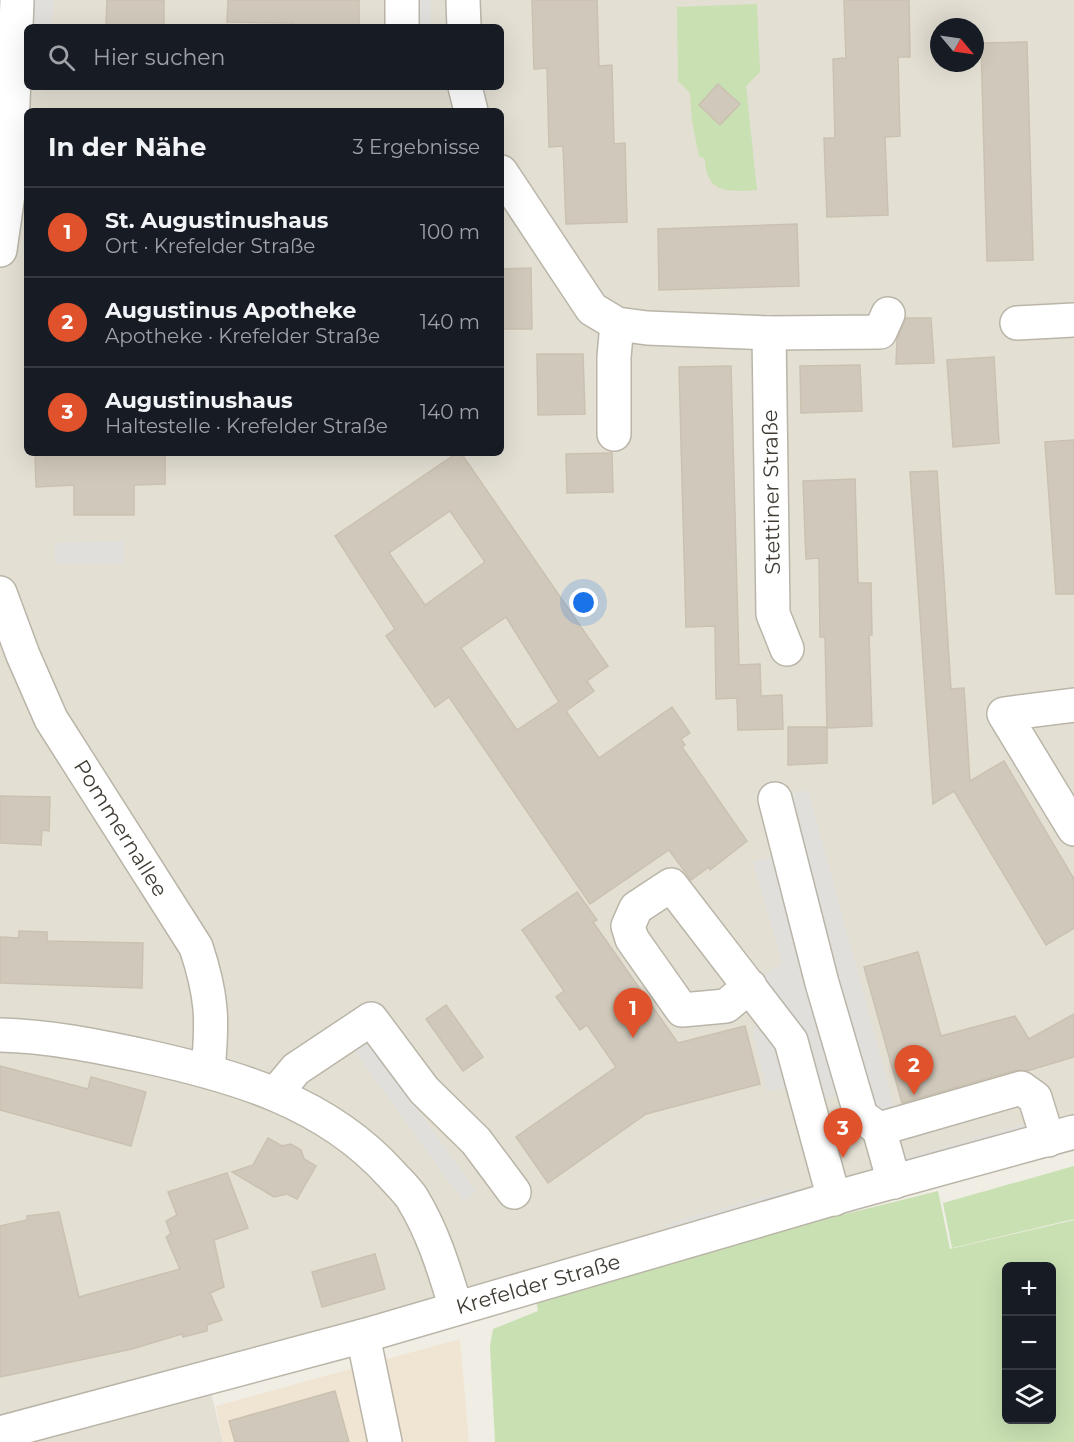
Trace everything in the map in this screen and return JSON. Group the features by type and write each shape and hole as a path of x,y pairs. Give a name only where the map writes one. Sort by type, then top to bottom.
{"street":[{"path":"0,250 17,0"},
{"path":"402,0 402,24"},
{"path":"463,0 464,24"},
{"path":"466,90 470,108"},
{"path":"504,177 592,309 617,324 647,328 769,333 880,332 888,314"},
{"path":"1017,323 1074,320"},
{"path":"614,434 614,357 617,324"},
{"name":"Stettiner Straße","path":"769,333 773,614 787,649"},
{"name":"Pommernallee","path":"0,593 23,656 51,719 196,947 208,984 212,1029 208,1070"},
{"path":"1074,705 1004,714 1074,829"},
{"path":"776,799 822,983 861,1116 879,1129 894,1182"},
{"path":"750,986 791,1041 834,1199"},
{"path":"276,1093 296,1069 371,1019 424,1090 476,1141 514,1192"},
{"path":"0,1035 103,1047 208,1070 276,1093 325,1118 373,1154 411,1197 436,1244 456,1308"},
{"path":"879,1129 1021,1088 1035,1098 1061,1136"},
{"name":"Krefelder Straße","path":"0,1433 363,1336 834,1199 1061,1136"},
{"path":"363,1336 385,1442"}],"shaded area":[{"path":"0,0 1074,0 1074,1127 207,1376 223,1442 0,1442"},
{"path":"33,0 54,0 52,24 31,24"},
{"path":"385,0 431,0 431,24 385,24"},
{"path":"124,541 125,563 55,565 55,543"},
{"path":"808,790 894,1106 847,1121 838,1095 793,1107 788,1087 767,1092 753,1034 764,977 782,962 753,862 775,856 761,802"},
{"path":"365,1036 476,1191 463,1201 351,1046"},
{"path":"1032,1122 1034,1131 900,1168 897,1160"},
{"path":"794,1188 797,1196 669,1233 666,1224"},
{"path":"460,1339 469,1442 223,1442 216,1406"}],"green space":[{"path":"757,4 760,72 746,86 757,190 729,190 715,185 706,170 705,159 699,156 692,121 690,93 678,81 677,7"},
{"path":"1074,1166 1074,1219 952,1248 943,1203"},
{"path":"938,1191 950,1249 1074,1220 1074,1442 495,1442 490,1346 493,1329 538,1311 535,1296 613,1272"}],"building":[{"path":"107,0 164,0 164,24 106,24"},
{"path":"228,0 359,0 359,24 227,22"},
{"path":"532,0 597,0 599,66 612,65 614,144 625,143 627,222 566,224 563,146 549,147 547,68 534,69"},
{"path":"844,0 909,0 910,57 898,57 900,136 885,137 888,215 827,217 824,138 835,138 833,59 846,58"},
{"path":"1027,42 1033,260 987,261 982,72 984,72 984,43"},
{"path":"718,84 740,104 720,125 699,105"},
{"path":"797,224 799,286 659,290 658,229"},
{"path":"531,268 532,329 504,329 504,269"},
{"path":"906,318 931,318 934,363 896,364 897,340"},
{"path":"537,354 583,354 585,414 538,415"},
{"path":"994,357 999,443 953,447 947,360"},
{"path":"860,365 862,411 801,413 800,366"},
{"path":"731,366 739,665 760,664 761,696 782,695 783,729 738,730 737,698 716,699 715,626 686,627 679,367"},
{"path":"1074,440 1074,594 1056,594 1045,442"},
{"path":"612,453 613,492 567,493 566,454"},
{"path":"35,456 165,456 165,484 134,485 134,515 74,515 74,485 36,487"},
{"path":"453,456 463,456 608,666 587,681 594,691 566,711 599,758 672,707 690,733 681,739 685,745 682,747 747,841 710,870 709,867 691,880 669,850 590,904 449,697 435,707 386,636 395,629 335,536","holes":["450,511 485,562 425,605 389,553","506,617 559,702 517,730 461,648"]},
{"path":"937,471 951,689 964,688 970,781 1004,761 1074,879 1074,928 1046,945 954,791 933,804 910,472"},
{"path":"855,479 858,583 871,583 872,635 869,635 872,726 827,728 825,637 820,637 819,558 806,559 803,481"},
{"path":"788,727 827,727 827,763 788,765"},
{"path":"0,796 50,797 49,831 42,830 41,845 0,843"},
{"path":"577,892 597,920 593,922 678,1043 745,1026 760,1084 646,1114 548,1183 516,1137 616,1067 587,1025 580,1030 556,997 564,991 522,930"},
{"path":"19,931 47,932 47,941 143,943 142,988 0,983 0,937 19,938"},
{"path":"918,952 941,1036 1015,1016 1029,1039 1074,1014 1074,1057 1027,1071 1016,1070 902,1103 864,967"},
{"path":"446,1005 483,1057 463,1071 426,1019"},
{"path":"0,1066 88,1089 91,1077 146,1092 131,1146 0,1110"},
{"path":"268,1138 282,1146 291,1144 301,1150 304,1159 316,1166 297,1199 287,1194 274,1197 232,1172 253,1165"},
{"path":"227,1173 248,1228 214,1240 224,1287 210,1293 222,1320 207,1325 207,1331 183,1337 182,1334 132,1349 0,1377 0,1226 27,1220 27,1216 59,1212 79,1297 180,1269 166,1237 171,1234 166,1221 177,1215 168,1192"},
{"path":"375,1254 385,1289 322,1307 312,1272"},
{"path":"335,1391 349,1442 235,1442 229,1421"}],"place":[{"name":"St. Augustinushaus","path":"633,1038"},
{"name":"Augustinus Apotheke","path":"914,1095"},
{"name":"Augustinushaus","path":"843,1158"}]}
